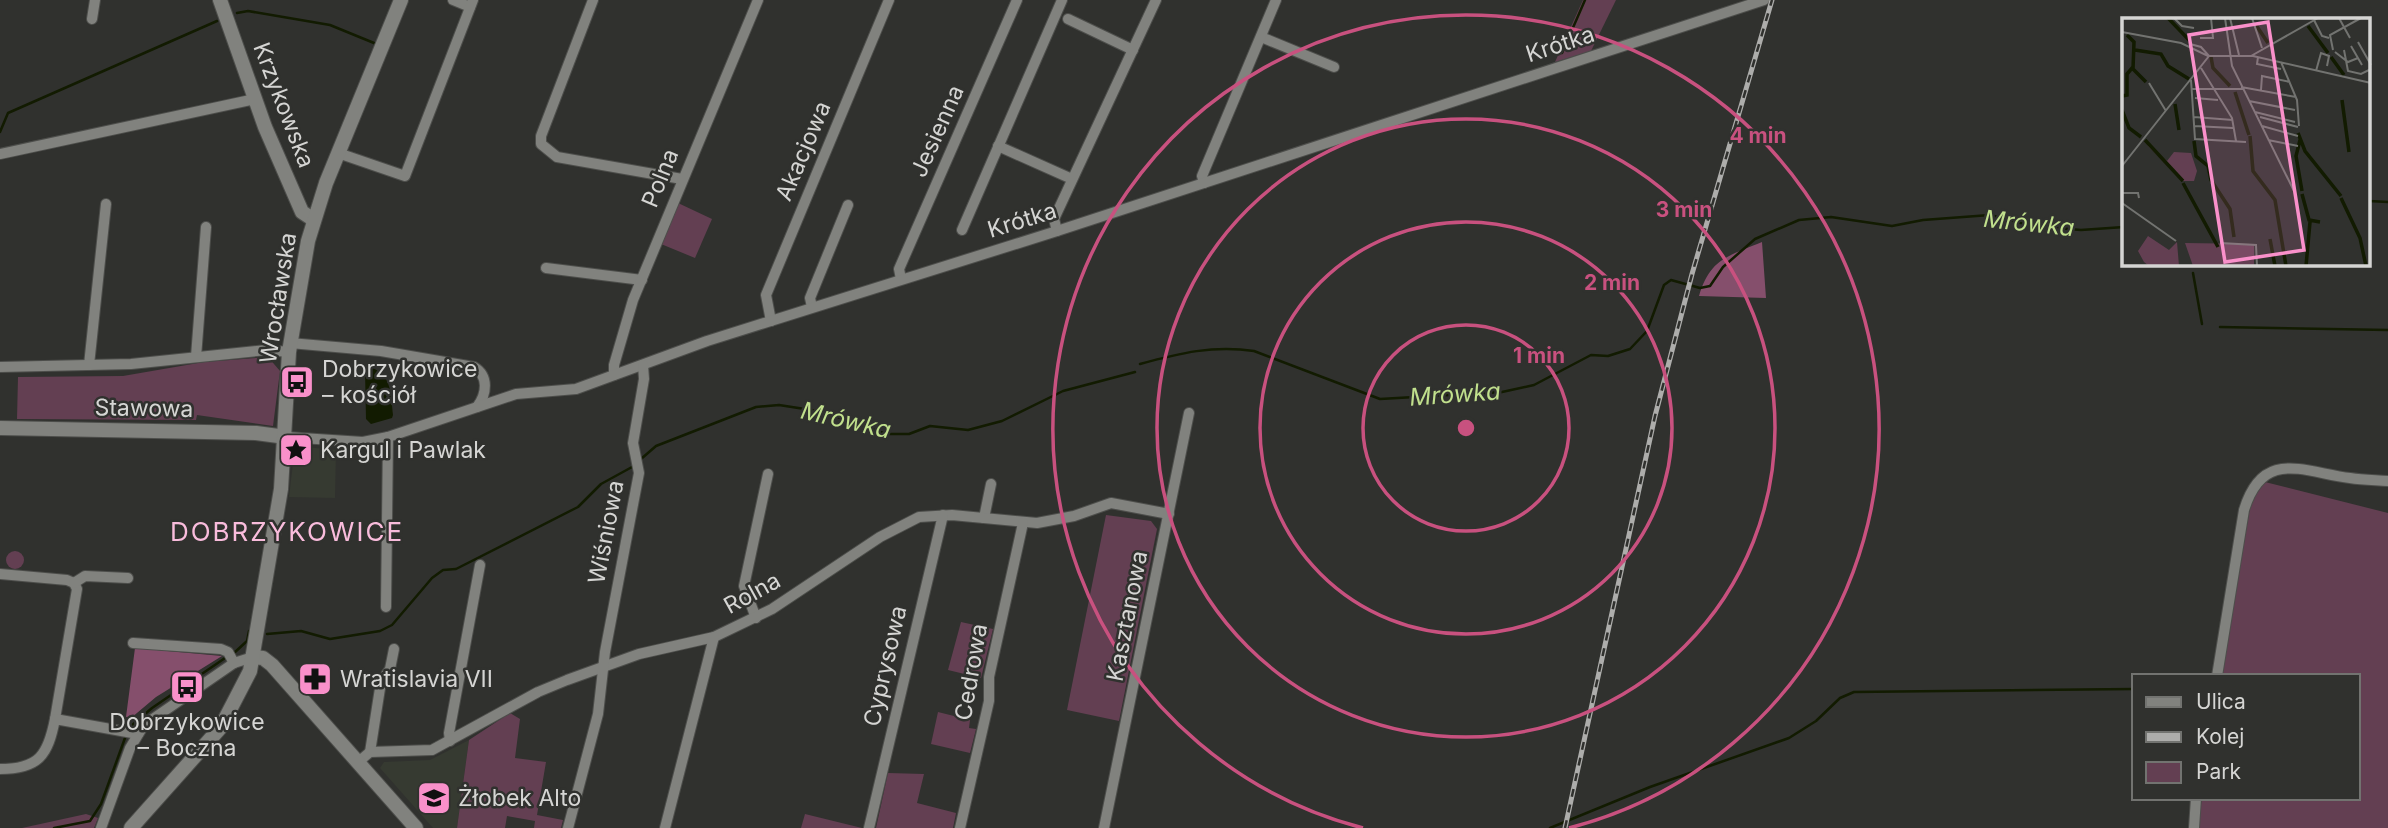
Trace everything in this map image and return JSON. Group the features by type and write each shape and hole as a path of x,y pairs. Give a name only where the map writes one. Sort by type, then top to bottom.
{"street":[{"path":"92,19 95,0"},
{"name":"Krzykowska","path":"220,0 255,99 302,212 314,220"},
{"name":"Wrocławska","path":"131,828 222,727 241,692 253,657 279,500 286,437 290,347 314,220 338,153 401,0"},
{"path":"338,153 405,177 472,4 453,0"},
{"path":"593,0 541,135 541,144 557,158 682,179"},
{"name":"Polna","path":"614,375 614,365 625,325 682,179 758,0"},
{"name":"Akacjowa","path":"771,321 766,295 889,0"},
{"name":"Jesienna","path":"901,279 900,269 1017,0"},
{"path":"962,230 1062,0"},
{"path":"1057,231 1054,219 1156,0"},
{"path":"1204,183 1202,176 1276,0"},
{"name":"Krótka","path":"286,437 354,443 388,437 516,394 566,392 813,307 1057,231 1764,0"},
{"path":"1068,19 1133,50"},
{"path":"1261,37 1334,67"},
{"path":"0,154 255,99"},
{"path":"998,146 1072,179"},
{"path":"89,365 106,204"},
{"path":"813,307 810,299 848,205"},
{"path":"196,357 206,228"},
{"path":"546,268 642,281"},
{"path":"0,367 131,364 290,347 361,348 467,365 479,370 485,387 484,398 477,407"},
{"name":"Wiśniowa","path":"568,828 598,714 639,473 633,443 643,365"},
{"path":"485,387 498,400"},
{"name":"Kasztanowa","path":"1104,828 1189,413"},
{"name":"Stawowa","path":"0,428 256,433 286,437"},
{"path":"386,607 388,437"},
{"path":"2217,674 2244,510 2248,496 2262,476 2278,468 2304,468 2350,478 2388,481"},
{"path":"755,618 744,586 768,474"},
{"path":"984,518 991,484"},
{"name":"Rolna","path":"370,752 427,751 538,692 639,654 714,637 755,618 898,526 919,517 943,515 1023,523 1074,516 1111,503 1169,514"},
{"name":"Cyprysowa","path":"869,828 943,515"},
{"name":"Cedrowa","path":"960,828 989,701 989,677 1023,523"},
{"path":"450,741 449,733 480,565"},
{"path":"0,574 71,581 85,576 128,578"},
{"path":"0,769 16,769 38,760 51,740 77,589 71,581"},
{"path":"665,828 714,637"},
{"path":"133,642 221,649 231,658"},
{"path":"357,763 370,752 382,682 390,669 394,649"},
{"path":"101,828 138,734 156,715 231,658 253,657 263,658 272,666 416,828"},
{"path":"55,719 138,734"},
{"path":"2194,828 2196,800"}],"shaded area":[{"path":"1762,242 1766,298 1699,296 1709,274 1722,260"},
{"path":"369,367 382,374 389,386 393,415 392,418 371,424 366,419 365,370"},
{"path":"295,446 336,450 335,498 289,497"},
{"path":"135,648 222,656 156,697 131,718 126,717"},
{"name":"Żłobek Alto","path":"469,740 457,828 433,828 380,768 384,762 430,760"}],"green space":[{"path":"1583,0 1616,0 1591,51 1555,62"},
{"path":"678,203 712,219 695,258 661,244"},
{"path":"268,357 280,371 273,426 197,415 196,420 17,419 18,377 123,376 204,362"},
{"path":"2265,482 2388,513 2388,828 2197,828 2202,800 2360,800 2360,674 2222,674 2251,501"},
{"path":"1106,515 1151,521 1157,529 1119,721 1067,710"},
{"path":"15,551 21,554 24,560 21,566 15,569 9,566 6,560 9,554"},
{"path":"961,622 993,629 981,678 948,670"},
{"path":"938,712 970,720 969,728 976,729 970,753 931,744"},
{"path":"510,713 520,719 515,758 546,762 537,815 563,820 561,828 534,828 535,821 507,816 505,828 457,828 469,740"},
{"path":"888,773 924,774 917,803 956,813 953,828 876,828"},
{"path":"86,814 98,818 94,828 22,828"},
{"path":"805,814 862,828 801,828"}],"waterway":[{"path":"1562,53 1585,0"},
{"path":"237,13 248,11 330,25 374,43"},
{"path":"0,132 8,113 217,21"},
{"name":"Mrówka","path":"2370,201 2388,202"},
{"name":"Mrówka","path":"1140,364 1197,351 1239,349 1254,351 1380,399 1502,392 1534,385 1591,355 1608,356 1630,349 1647,331 1664,285 1671,280 1700,288 1710,286 1723,267 1755,239 1799,220 1831,217 1892,226 1923,220 1990,215 2033,226 2081,230 2122,227"},
{"path":"2193,273 2202,324"},
{"path":"2220,327 2388,330"},
{"name":"Mrówka","path":"641,459 656,446 756,407 779,405 824,412 886,434 909,434 930,426 968,430 1002,421 1063,391 1135,372"},
{"name":"Mrówka","path":"267,634 301,631 330,639 380,631 392,625 432,578 443,570 456,569 578,507 601,484 632,467"},
{"name":"Mrówka","path":"234,653 247,641 249,631"},
{"name":"Mrówka","path":"131,726 152,708 228,656"},
{"path":"1550,828 1650,787 1789,738 1816,721 1840,698 1854,692 2132,689"},
{"name":"Mrówka","path":"54,828 90,821 101,804 125,738"}],"railway":[{"path":"1565,828 1655,416 1692,274 1772,0"}],"place":[{"name":"Dobrzykowice – kościół","path":"297,382"},
{"name":"Kargul i Pawlak","path":"296,450"},
{"name":"Wratislavia VII","path":"315,679"},
{"name":"Dobrzykowice – Boczna","path":"187,687"},
{"name":"Żłobek Alto","path":"434,798"}],"district":[{"name":"DOBRZYKOWICE","path":"287,531"}]}
